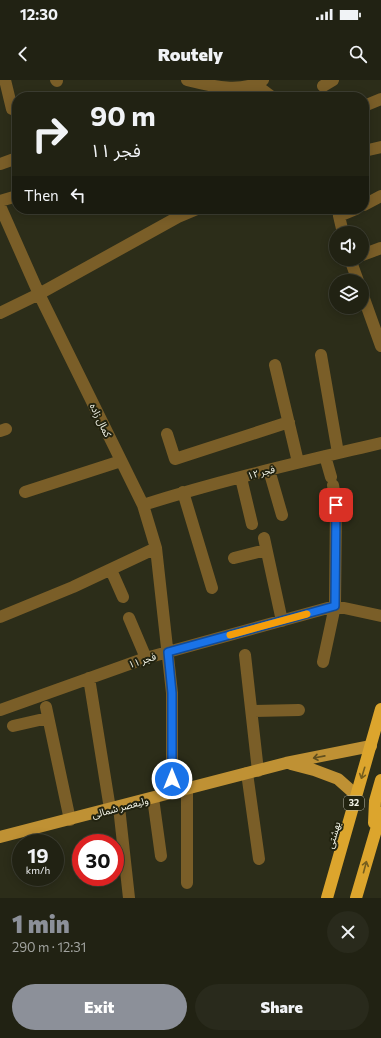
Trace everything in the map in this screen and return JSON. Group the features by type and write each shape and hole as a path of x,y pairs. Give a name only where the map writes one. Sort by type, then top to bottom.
{"highway":[{"name":"بهشتی","path":"327,898 356,794 376,744 381,709"},
{"path":"373,836 375,801 381,780"},
{"path":"356,898 381,813"}],"main road":[{"name":"ولیعصر شمالی","path":"0,837 286,763 376,744"},
{"path":"286,763 314,770 338,779 356,794"}],"street":[{"path":"5,80 12,109"},
{"path":"186,80 205,82 218,91 244,88 260,82 268,92"},
{"path":"369,104 381,99"},
{"path":"369,150 381,147"},
{"path":"0,164 12,160"},
{"path":"369,203 381,196"},
{"path":"0,201 12,197"},
{"name":"کمال زاده","path":"0,206 39,294 143,505 156,548 172,693 172,793"},
{"path":"0,313 39,294 185,214"},
{"path":"341,226 339,216 344,214"},
{"path":"369,252 381,248"},
{"path":"369,313 381,346"},
{"path":"320,355 338,454"},
{"path":"275,366 298,462"},
{"path":"167,434 175,459 289,422"},
{"name":"فجر ۱۲","path":"143,505 184,492 298,462 381,443"},
{"path":"323,662 335,606 336,505 332,481 325,456"},
{"path":"25,492 121,461"},
{"path":"269,470 282,514"},
{"path":"241,478 252,524"},
{"path":"184,492 212,588"},
{"path":"264,538 282,621"},
{"path":"0,617 111,570 156,548"},
{"path":"234,558 266,550"},
{"path":"111,570 123,597"},
{"name":"فجر ۱۱","path":"0,710 146,658 335,606 381,616"},
{"path":"129,618 146,658"},
{"path":"246,655 252,711 253,772 259,859"},
{"path":"89,678 114,808 129,898"},
{"path":"252,711 300,710"},
{"path":"13,726 47,713 70,820"},
{"path":"186,789 187,883"},
{"path":"153,798 161,856"}],"slow traffic":[{"path":"230,635 307,614"}],"route":[{"path":"172,779 172,693 168,652 335,606 336,505"}]}
